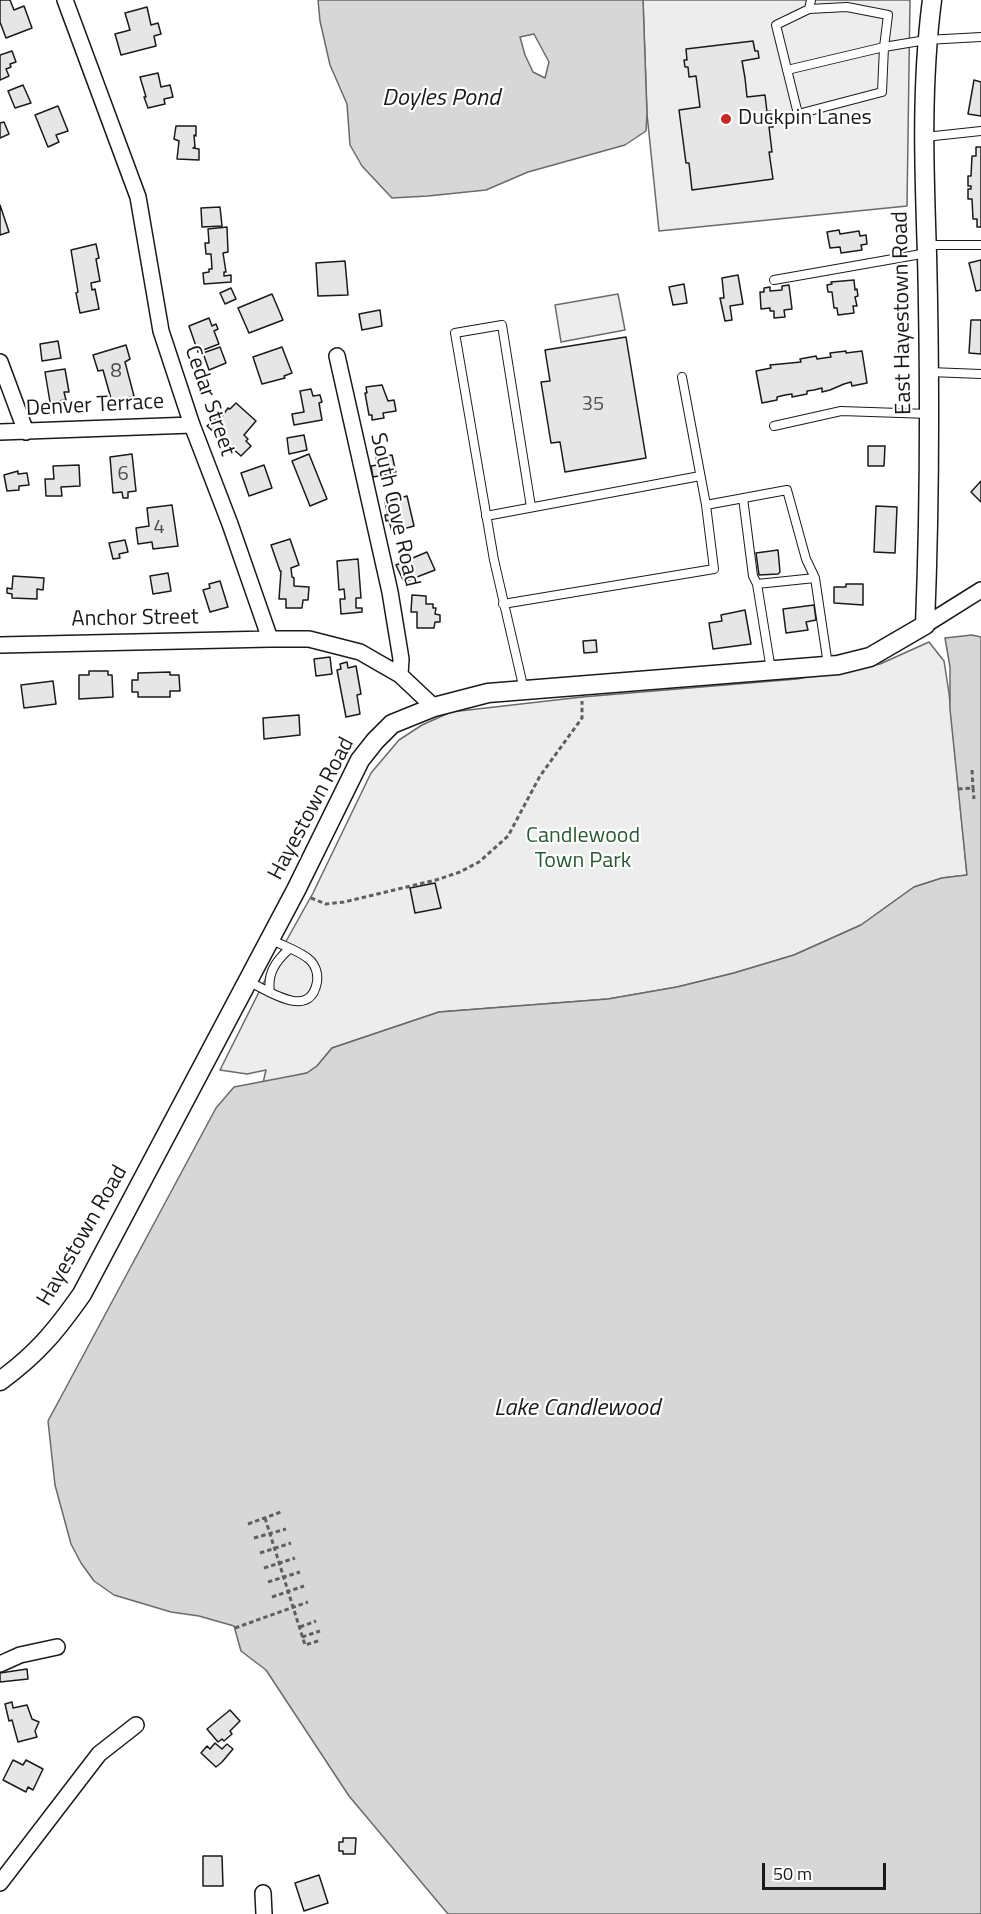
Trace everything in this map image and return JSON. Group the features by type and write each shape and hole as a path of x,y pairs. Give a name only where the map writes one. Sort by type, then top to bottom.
{"street":[{"name":"Cedar Street","path":"65,0 138,197 161,332 270,639"},
{"name":"East Hayestown Road","path":"925,625 928,414 926,40 932,0"},
{"name":"South Cove Road","path":"337,356 390,592 401,659 400,675"},
{"path":"0,362 26,432"},
{"name":"Denver Terrace","path":"0,432 192,424"},
{"name":"Hayestown Road","path":"0,1381 41,1348 82,1294 296,890 360,760 392,724 434,707 488,693 828,666 870,657 981,590"},
{"path":"270,639 309,639 360,652 400,675 434,707"},
{"name":"Anchor Street","path":"0,645 270,639"},
{"path":"0,1664 20,1654 57,1647"},
{"path":"0,1883 99,1754 136,1725"},
{"path":"263,1893 264,1914"}],"lane":[{"path":"809,9 811,0"},
{"path":"848,3 888,15 882,92 798,114 776,25 809,9 848,3"},
{"path":"787,70 884,47 926,40 981,37"},
{"path":"925,137 981,131"},
{"path":"774,280 927,249 981,245"},
{"path":"524,690 503,604 455,333 502,325 531,507"},
{"path":"928,372 981,374"},
{"path":"503,604 714,569 706,505 682,377"},
{"path":"774,426 841,411 928,414"},
{"path":"486,516 700,476"},
{"path":"706,505 787,490 806,559 815,579 828,666"},
{"path":"743,498 753,576 757,584 771,670"},
{"path":"757,584 815,579"},
{"path":"248,981 278,998 294,1002 309,998 316,989 318,975 312,962 300,953 270,939"},
{"path":"270,992 268,982 273,966 289,949"}],"path":[{"path":"296,890 326,904 344,902 436,880 460,872 478,862 508,836 540,776 582,718 581,685"},
{"path":"972,770 974,799"},
{"path":"958,789 974,788"},
{"path":"248,1524 281,1512"},
{"path":"265,1518 305,1645 321,1640"},
{"path":"254,1538 286,1529"},
{"path":"260,1554 291,1543"},
{"path":"264,1568 296,1558"},
{"path":"268,1582 300,1572"},
{"path":"272,1597 304,1586"},
{"path":"235,1628 308,1602"},
{"path":"300,1627 316,1622"},
{"path":"302,1637 320,1631"}],"shaded area":[{"path":"643,0 910,0 907,206 659,231 647,114"},
{"path":"618,294 625,330 561,342 555,305"},
{"name":"Candlewood Town Park","path":"929,642 944,661 967,875 942,878 914,887 861,925 794,955 734,973 677,987 608,999 439,1012 332,1048 317,1066 307,1073 263,1083 266,1070 247,1074 220,1070 270,970 313,893 371,773 399,740 422,725 451,712 582,697 797,679 880,664"}],"water":[{"name":"Doyles Pond","path":"318,0 643,0 646,131 625,145 528,172 486,190 392,198 362,166 350,145 347,104 330,65 320,21","holes":["534,34 549,62 545,78 533,72 520,37"]},
{"name":"Lake Candlewood","path":"972,635 981,637 981,1914 448,1914 349,1796 266,1670 241,1651 234,1626 199,1616 171,1612 114,1595 94,1581 71,1544 55,1485 48,1421 216,1108 234,1087 307,1073 317,1066 332,1048 439,1012 608,999 677,987 734,973 794,955 861,925 914,887 942,878 967,875 950,709 950,667 945,638"}],"building":[{"path":"0,0 10,0 14,10 24,6 32,28 6,38 0,22"},
{"path":"147,7 151,25 158,23 161,34 154,36 156,46 121,55 115,34 130,30 125,13"},
{"name":"Duckpin Lanes","path":"753,41 759,58 742,61 747,97 765,95 767,112 770,111 773,127 769,127 772,152 769,152 773,179 692,190 679,110 700,107 696,76 689,77 688,67 685,67 686,49"},
{"path":"12,51 16,62 10,64 11,67 6,69 9,76 0,80 0,55"},
{"path":"158,73 161,87 170,85 173,97 164,99 165,104 148,108 140,77"},
{"path":"974,80 981,82 981,116 968,114"},
{"path":"23,85 31,103 15,108 8,91"},
{"path":"58,106 68,131 56,135 59,142 48,147 35,115"},
{"path":"4,122 9,134 0,138 0,123"},
{"path":"176,126 196,126 195,147 193,148 199,149 199,160 177,159 179,141 174,139"},
{"path":"976,147 981,147 981,227 977,227 977,219 973,219 972,199 968,199 968,189 971,189 971,186 968,186 968,176 971,176 972,156 976,156"},
{"path":"0,205 9,232 0,235"},
{"path":"220,207 222,226 202,227 201,208"},
{"path":"227,227 228,252 223,253 226,272 224,276 231,275 231,282 204,284 203,273 212,269 211,254 206,254 205,243 209,243 208,229"},
{"path":"839,230 840,234 859,231 860,236 866,235 867,244 861,245 862,250 841,253 840,247 830,248 827,232"},
{"path":"96,244 100,281 91,283 92,290 95,289 99,309 80,313 71,250"},
{"path":"981,260 981,290 976,291 969,263"},
{"path":"345,261 348,295 318,296 316,263"},
{"path":"738,275 743,304 730,306 732,320 725,321 720,298 724,298 722,278"},
{"path":"854,280 858,296 855,297 857,306 853,306 854,313 838,315 837,308 834,308 832,292 828,292 827,285 832,284 831,282"},
{"path":"684,284 687,303 673,305 669,287"},
{"path":"789,285 792,309 784,310 785,317 774,318 774,311 770,311 770,308 761,309 760,292 764,292 764,288 770,287 770,291 782,290 782,286"},
{"path":"231,288 236,299 225,304 220,293"},
{"path":"272,294 283,320 249,333 238,308"},
{"path":"380,310 382,326 362,330 359,314"},
{"path":"209,318 212,326 216,324 218,329 214,331 219,344 198,352 189,326"},
{"path":"971,320 981,320 981,354 969,353"},
{"path":"626,337 646,458 565,472 560,442 551,443 541,382 550,381 545,350"},
{"path":"58,341 61,358 42,361 40,344"},
{"path":"126,345 130,359 125,362 134,396 112,402 103,370 98,371 93,355"},
{"path":"220,347 226,363 209,370 203,353"},
{"path":"282,347 292,373 284,376 285,378 262,384 253,357"},
{"path":"846,351 846,353 862,351 867,383 852,386 851,382 822,392 822,388 792,397 792,394 777,397 777,400 762,403 756,371 771,368 770,365 801,362 800,359 816,356 817,359 831,357 830,353"},
{"path":"65,369 69,392 64,392 66,400 50,402 45,372"},
{"path":"382,385 388,401 394,400 396,411 383,413 384,418 372,420 365,393 367,393 366,387"},
{"path":"311,389 313,396 320,395 322,420 294,425 292,414 304,412 300,391"},
{"path":"236,403 256,421 244,435 251,446 241,456 207,426 215,419 218,422 228,408 230,409"},
{"path":"304,435 307,450 289,454 287,438"},
{"path":"868,446 885,446 884,466 868,466"},
{"path":"385,453 386,456 392,455 396,473 373,477 371,466 377,465 376,455"},
{"path":"132,454 136,491 128,492 128,498 123,498 122,492 113,493 110,457"},
{"path":"309,454 327,499 310,506 292,461"},
{"path":"79,465 80,486 61,487 62,496 46,496 45,479 54,479 53,466"},
{"path":"264,465 272,488 249,496 241,473"},
{"path":"18,471 18,474 27,473 29,485 19,486 19,490 7,491 4,475"},
{"path":"981,481 981,502 971,492"},
{"path":"407,496 414,526 392,532 389,520 386,521 385,515 388,515 385,502"},
{"path":"172,505 178,546 153,549 152,542 138,544 136,528 149,526 147,508"},
{"path":"876,506 897,507 895,553 874,552"},
{"path":"290,539 299,565 291,568 294,586 309,587 308,600 303,600 302,608 286,608 286,599 279,599 281,571 271,545"},
{"path":"125,540 128,552 119,554 120,558 113,559 109,543"},
{"path":"778,550 780,572 759,575 756,553"},
{"path":"427,552 435,570 404,582 396,565"},
{"path":"358,559 361,598 356,598 356,608 362,608 362,612 341,614 340,599 345,599 344,589 339,590 337,561"},
{"path":"168,573 171,591 153,594 150,576"},
{"path":"13,576 44,578 43,590 37,589 37,599 12,598 12,594 7,593 7,588 12,589"},
{"path":"220,581 228,607 210,612 203,590 210,588 209,584"},
{"path":"846,584 863,584 863,605 834,603 834,587 846,587"},
{"path":"412,595 426,596 426,604 433,604 433,608 436,608 435,614 440,615 440,622 435,622 434,628 417,628 417,612 411,612"},
{"path":"814,605 816,620 806,622 808,630 786,633 783,609"},
{"path":"745,610 751,644 713,649 709,623 722,621 721,615"},
{"path":"596,640 597,652 584,653 583,641"},
{"path":"330,657 332,674 316,676 314,659"},
{"path":"347,662 348,668 356,666 361,694 357,695 360,714 346,717 337,670 341,669 340,664"},
{"path":"89,671 108,671 108,675 112,675 113,697 79,699 79,675 89,675"},
{"path":"170,672 170,675 179,675 180,691 170,691 170,697 138,697 138,692 132,692 132,680 138,680 138,673"},
{"path":"53,681 56,704 24,708 21,685"},
{"path":"299,715 300,735 264,739 263,718"},
{"path":"435,883 441,908 415,913 410,888"},
{"path":"27,1669 28,1679 0,1682 0,1673"},
{"path":"12,1702 13,1708 27,1705 32,1719 39,1722 35,1731 37,1737 18,1742 5,1704"},
{"path":"230,1710 240,1721 230,1731 232,1734 224,1741 222,1739 218,1742 207,1729"},
{"path":"215,1743 222,1749 227,1744 233,1749 216,1767 201,1753 207,1746 210,1749"},
{"path":"13,1760 23,1765 26,1760 43,1769 33,1790 28,1787 26,1792 3,1780"},
{"path":"343,1838 356,1838 355,1854 343,1854 343,1851 339,1851 339,1842 343,1842"},
{"path":"203,1856 222,1856 223,1886 203,1886"},
{"path":"319,1875 328,1903 304,1911 295,1883"}],"place":[{"name":"Duckpin Lanes","path":"726,119"}]}
